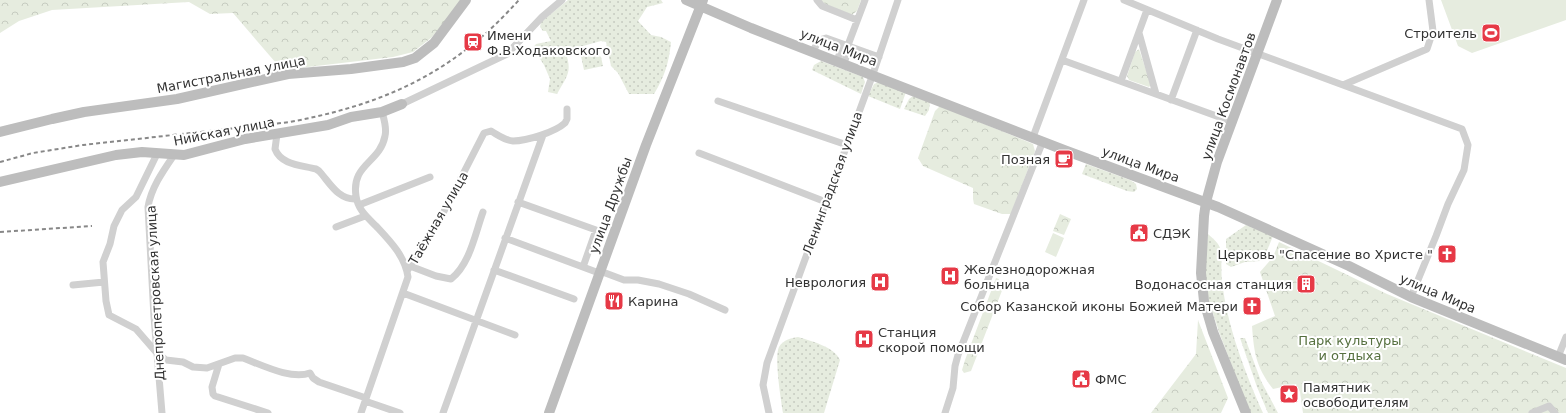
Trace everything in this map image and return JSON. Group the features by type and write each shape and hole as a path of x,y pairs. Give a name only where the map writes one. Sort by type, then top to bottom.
{"street":[{"name":"Магистральная улица","path":"0,132 60,117 177,99 288,74 351,69 403,62 415,58 434,43 466,0"},
{"path":"402,104 507,54 542,17 562,0"},
{"name":"улица Мира","path":"686,0 701,3 812,51 1043,141 1206,202 1342,263 1410,297 1562,359"},
{"path":"817,0 822,6 857,20"},
{"path":"841,62 865,0"},
{"name":"Ленинградская улица","path":"769,413 763,385 767,363 873,74 898,0"},
{"path":"1033,137 1084,0"},
{"path":"1124,0 1140,3 1147,10 1197,30 1462,129 1468,145 1464,170 1448,204 1410,297"},
{"name":"улица Космонавтов","path":"1246,413 1213,332 1204,301 1202,265 1206,202 1217,162 1278,0"},
{"path":"1344,86 1427,49 1433,31 1429,0"},
{"name":"улица Дружбы","path":"549,413 646,145 701,3"},
{"path":"1121,81 1147,10"},
{"path":"1171,100 1197,30"},
{"path":"1139,33 1156,94"},
{"path":"812,51 821,38 829,38 879,56"},
{"path":"1062,60 1233,122"},
{"path":"718,101 846,145"},
{"name":"Нийская улица","path":"0,182 116,155 142,152 174,155 184,154 230,142 328,125 351,117 382,112 402,104"},
{"name":"Таёжная улица","path":"361,413 407,283 408,269 439,221 484,133 491,130 506,139 513,141 543,135 566,123 567,109"},
{"path":"382,112 385,135 380,150 358,174 356,186 358,202 365,216 395,249 408,269 451,279 458,272 466,258 483,212"},
{"path":"277,134 275,149 281,158 293,164 316,169 335,191 358,202 430,177"},
{"path":"443,413 543,135"},
{"path":"945,413 953,388 954,366 1043,141"},
{"path":"699,153 826,202"},
{"path":"157,154 136,198 122,210 115,221 110,244 103,262 106,307 109,315 136,329 156,352 166,360 183,362 193,367 207,368 239,358 293,375 302,376 310,373 319,382 400,413"},
{"name":"Днепропетровская улица","path":"162,413 156,352 148,207 153,191 165,168 174,155"},
{"path":"518,202 596,230 583,267"},
{"path":"336,227 365,216"},
{"path":"505,238 583,267 624,280 638,280 659,284 689,294 725,310"},
{"path":"494,270 574,299"},
{"path":"73,285 104,282"},
{"path":"403,293 515,336"},
{"path":"1562,359 1566,337"},
{"path":"219,364 212,387 213,394 259,412 268,413"},
{"path":"1532,413 1549,406 1554,413"}],"green space":[{"path":"0,0 461,0 454,12 431,38 413,52 393,57 282,70 233,13 210,14 189,2 52,10 19,21 0,33"},
{"path":"568,0 661,0 663,3 647,7 638,21 651,35 661,37 671,42 666,69 654,94 629,94 618,73 611,66 606,42 601,41 565,51 569,64 568,74 557,94 548,92 550,79 544,65 533,48 536,44 551,41 546,31 543,31 540,27 541,22"},
{"path":"820,0 861,0 857,11 852,15 825,4"},
{"name":"Строитель","path":"1441,0 1566,0 1566,20 1472,53 1458,46"},
{"path":"1139,49 1151,85 1149,87 1129,80 1127,76 1135,52"},
{"path":"596,53 601,57 603,66 584,70 581,56"},
{"path":"821,61 863,77 865,82 861,94 812,70 814,65"},
{"path":"879,82 906,92 900,109 868,96 874,84"},
{"path":"913,96 930,102 929,110 925,116 904,109 909,99"},
{"path":"940,106 1033,144 1035,151 1011,214 1002,214 974,204 973,188 923,166 918,158 935,111"},
{"path":"1086,164 1130,180 1136,184 1137,189 1134,192 1127,191 1082,174"},
{"path":"1060,214 1071,219 1064,235 1053,231"},
{"path":"1246,225 1273,236 1266,253 1260,261 1245,262 1231,267 1226,264 1226,239"},
{"path":"1053,233 1064,238 1056,257 1045,252"},
{"path":"1208,234 1215,240 1221,250 1224,298 1232,332 1243,365 1263,413 1250,413 1219,332 1206,291 1205,264"},
{"name":"Парк культуры и отдыха","path":"1279,242 1387,294 1566,368 1566,413 1303,413 1300,392 1296,384 1273,389 1259,367 1255,352 1252,326 1275,316 1260,272 1273,257"},
{"path":"996,278 999,279 997,286 1003,288 971,371 964,373 962,370 965,360"},
{"path":"1198,320 1228,398 1221,413 1151,413 1196,354"},
{"path":"798,337 828,348 837,355 840,360 824,413 783,413 778,379 778,352 779,347 785,341"},
{"path":"1240,338 1245,338 1261,381 1278,413 1268,413 1257,387"}],"railway":[{"path":"0,162 33,153 83,145 290,122 340,111 386,95 409,85 452,60 485,34 519,0"},
{"path":"0,232 92,226"}],"place":[{"name":"Строитель","path":"1491,33"},
{"name":"Имени Ф.В.Ходаковского","path":"473,42"},
{"name":"Позная","path":"1064,159"},
{"name":"СДЭК","path":"1139,233"},
{"name":"Церковь \"Спасение во Христе \"","path":"1447,254"},
{"name":"Железнодорожная больница","path":"950,276"},
{"name":"Неврология","path":"880,282"},
{"name":"Водонасосная станция","path":"1306,284"},
{"name":"Карина","path":"614,301"},
{"name":"Собор Казанской иконы Божией Матери","path":"1252,306"},
{"name":"Станция скорой помощи","path":"864,339"},
{"name":"ФМС","path":"1081,379"},
{"name":"Памятник освободителям","path":"1289,394"}]}
